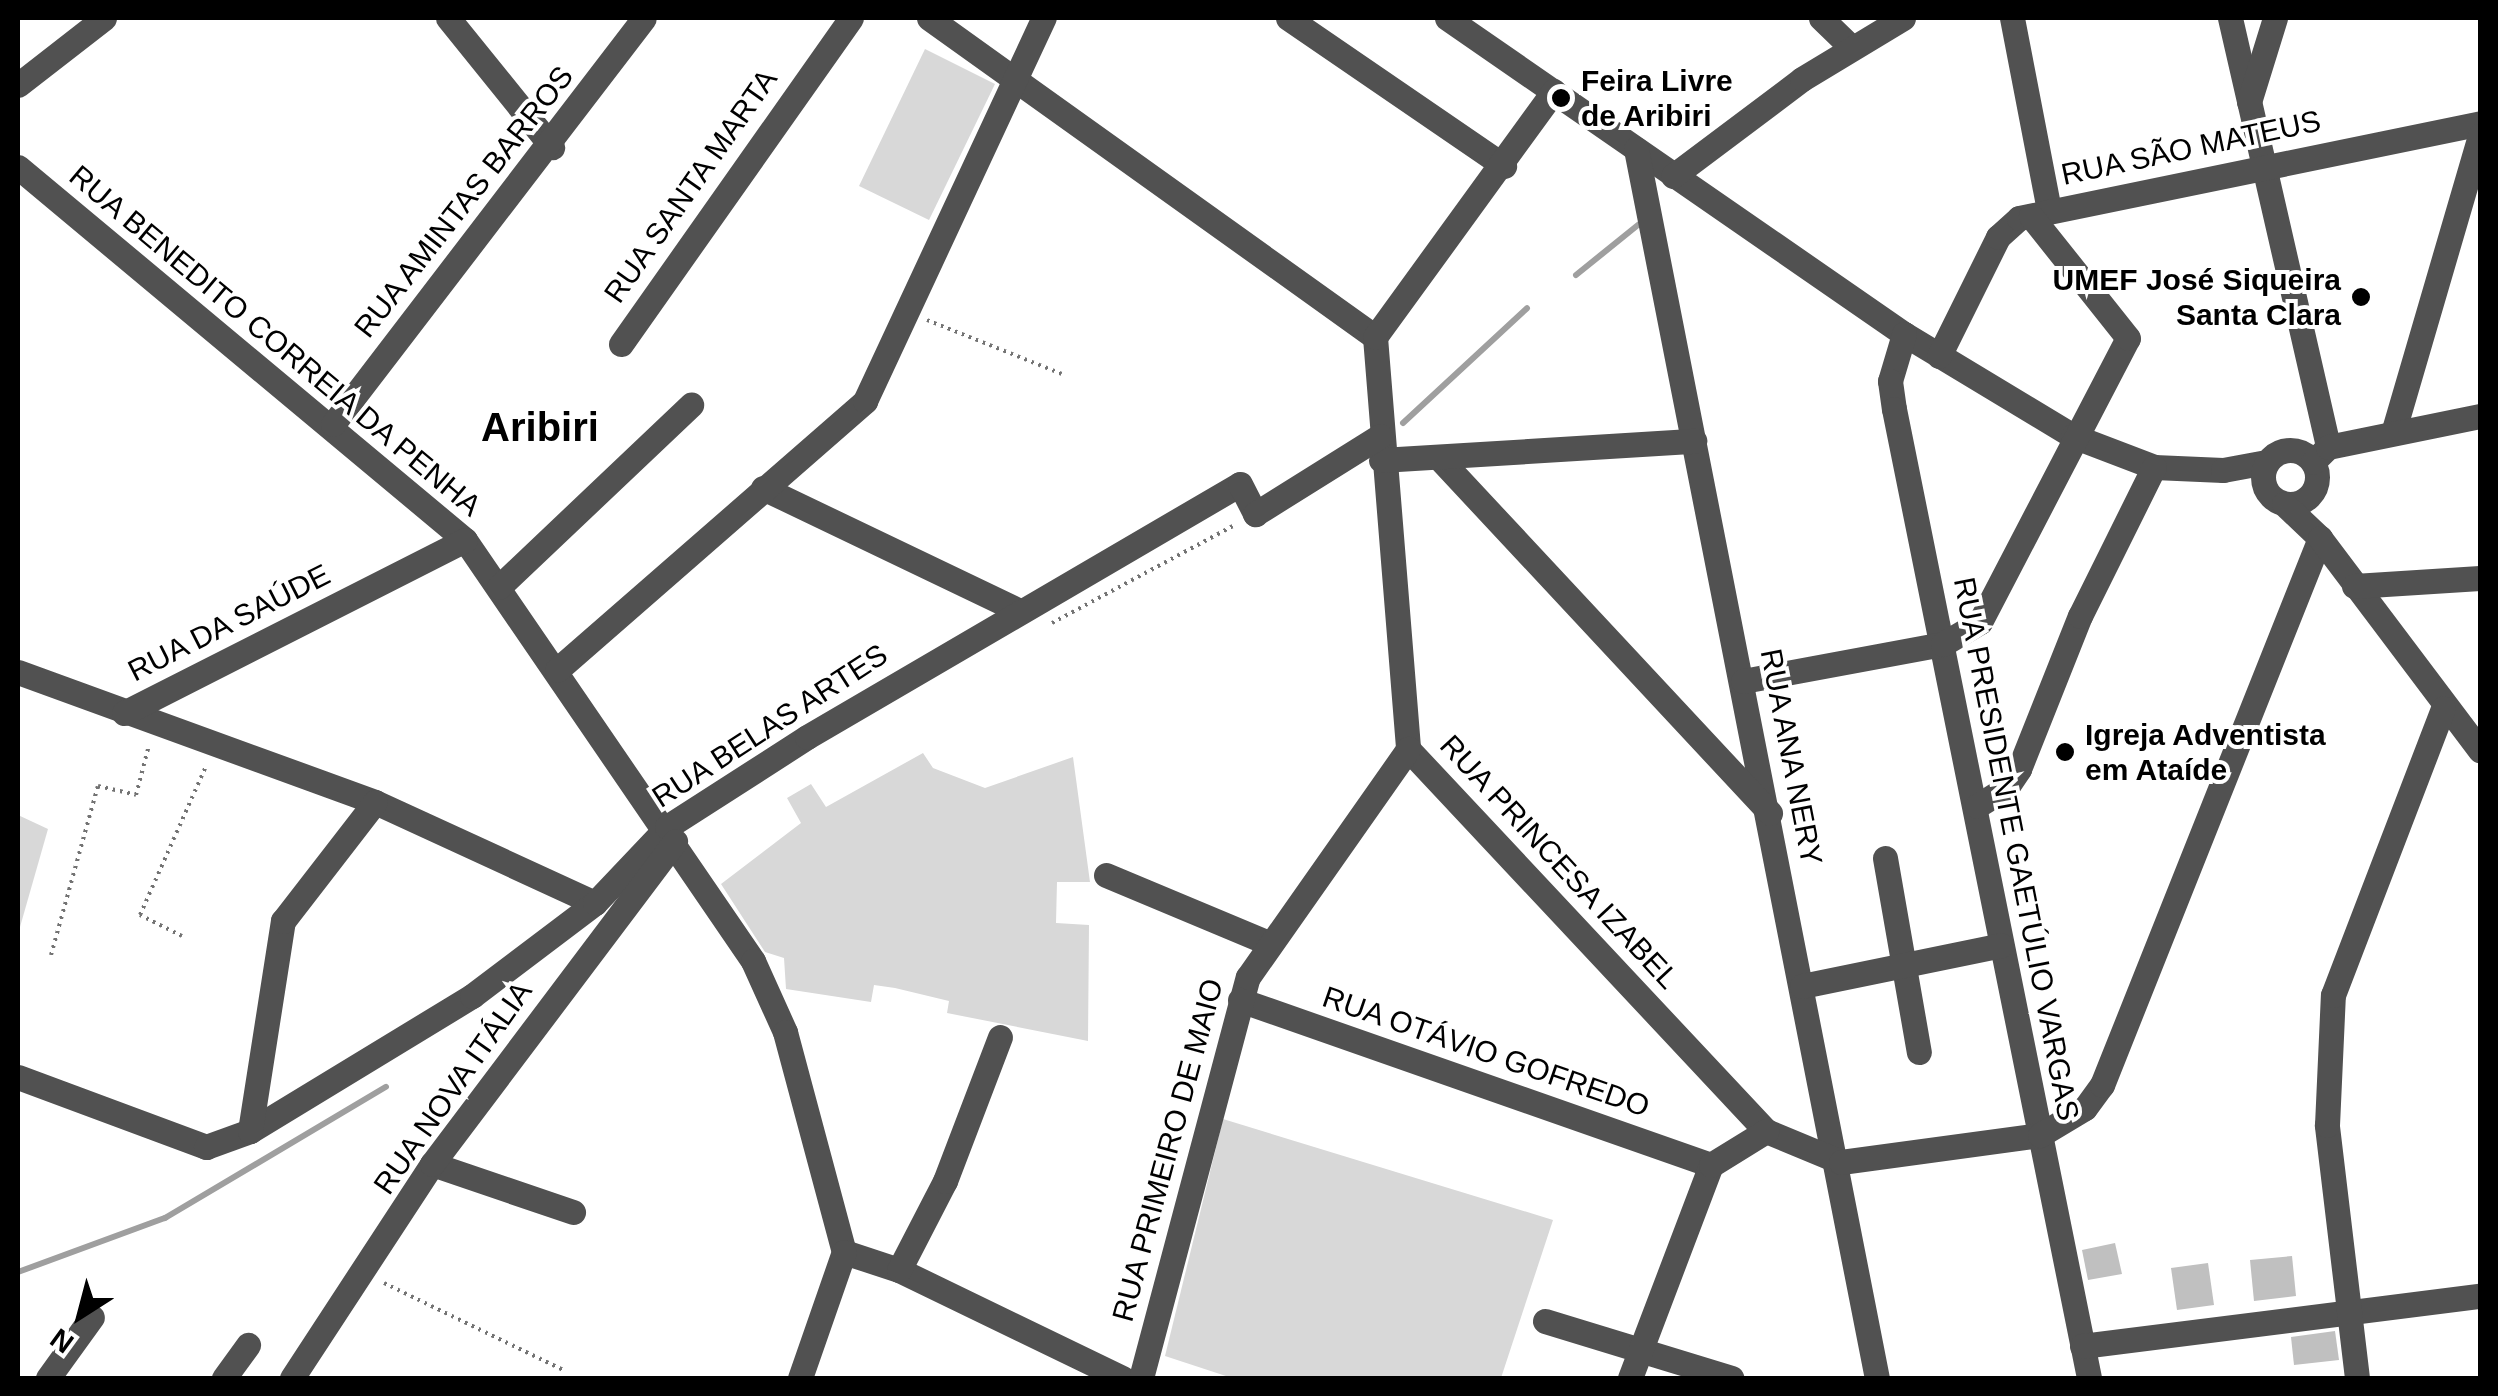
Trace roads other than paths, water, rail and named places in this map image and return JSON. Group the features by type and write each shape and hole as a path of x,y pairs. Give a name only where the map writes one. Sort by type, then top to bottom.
{"street":[{"path":"18,85 104,18"},
{"path":"448,18 552,147"},
{"name":"RUA AMINTAS BARROS","path":"333,424 552,147 644,18"},
{"name":"RUA SANTA MARTA","path":"621,344 851,18"},
{"path":"929,18 1375,338 1504,166 1554,91"},
{"path":"557,670 865,402 1012,77 1044,18"},
{"path":"1288,18 1504,166"},
{"path":"1447,18 1904,334 2073,436 2154,467 2222,470 2266,462 2290,449 2320,454 2394,432 2480,416"},
{"path":"1821,18 1851,48"},
{"path":"1674,176 1851,48 1903,18"},
{"name":"RUA SÃO MATEUS","path":"2012,18 2040,214 2480,123"},
{"path":"1841,1162 2040,1135 2066,1124 2102,1085 2320,538 2312,492 2320,454 2230,18"},
{"path":"2248,106 2275,18"},
{"path":"2394,432 2480,135"},
{"name":"RUA ANA NERY","path":"1636,149 1802,986 1841,1162 1878,1378"},
{"name":"RUA BENEDITO CORREIA DA PENHA","path":"18,167 333,424 465,540 671,834 769,992 844,1252"},
{"path":"1743,682 1943,644 1980,622 2128,331 2040,214 1998,237 1940,356"},
{"name":"RUA PRESIDENTE GAETÚLIO VARGAS","path":"1904,334 1890,381 2089,1378"},
{"name":"RUA PRINCESA IZABEL","path":"1375,338 1408,749 1766,1131 1841,1162"},
{"path":"500,586 691,405"},
{"path":"1381,448 1440,459 1694,442"},
{"name":"RUA BELAS ARTES","path":"18,1077 206,1146 250,1131 472,996 595,903 671,834 1016,610 1240,484 1254,514 1381,448"},
{"path":"1440,459 1770,812"},
{"path":"2266,462 2275,498"},
{"path":"1977,806 2007,788 2018,769 2080,616 2154,467"},
{"path":"2222,470 2275,498 2320,538 2443,708 2480,750"},
{"path":"763,488 1016,610"},
{"path":"2275,498 2312,492"},
{"name":"RUA DA SAÚDE","path":"18,672 124,713 465,540"},
{"path":"2354,586 2480,578"},
{"path":"2358,1378 2327,1125 2332,996 2443,708"},
{"path":"124,713 212,748 375,802 595,903"},
{"name":"RUA PRIMEIRO DE MAIO","path":"1141,1378 1240,1000 1266,942 1408,749"},
{"path":"250,1131 283,921 375,802"},
{"name":"RUA NOVA ITÁLIA","path":"292,1378 366,1275 432,1164 671,834"},
{"path":"1884,858 1918,1052"},
{"path":"1106,874 1266,942"},
{"path":"1802,986 2001,945"},
{"name":"RUA OTÁVIO GOFREDO","path":"1240,1000 1711,1165"},
{"path":"899,1270 945,1181 1000,1037"},
{"path":"1630,1378 1711,1165 1766,1131"},
{"path":"432,1164 573,1212"},
{"path":"828,1378 804,1371 844,1252 899,1270 1122,1378"},
{"path":"2082,1346 2480,1296"},
{"path":"48,1378 92,1316"},
{"path":"1546,1321 1732,1378"},
{"path":"224,1378 248,1345"}],"waterway":[{"path":"1576,275 1638,225"},
{"path":"1403,423 1527,308"},
{"path":"18,1272 165,1218 386,1087"}],"place":[{"name":"Feira Livre de Aribiri","path":"1561,98"},
{"name":"UMEF José Siqueira Santa Clara","path":"2361,297"},
{"name":"Igreja Adventista em Ataíde","path":"2065,752"}],"district":[{"name":"Aribiri","path":"540,427"}]}
